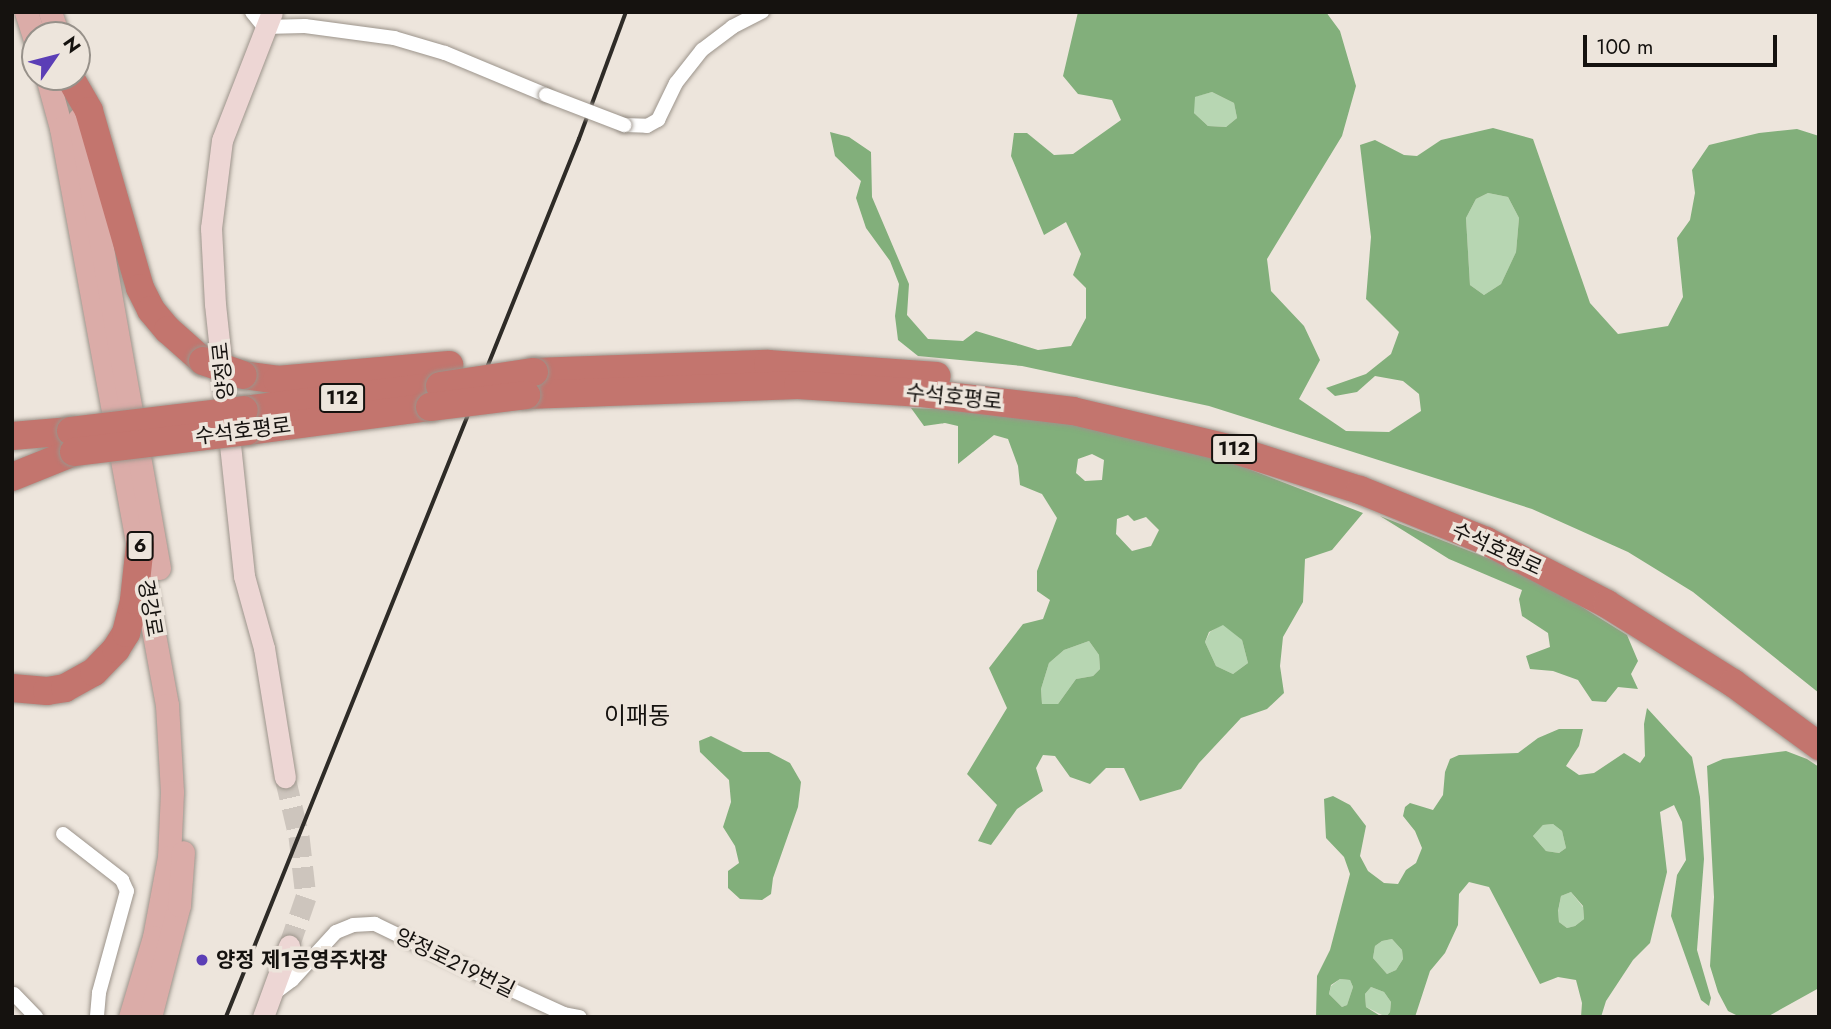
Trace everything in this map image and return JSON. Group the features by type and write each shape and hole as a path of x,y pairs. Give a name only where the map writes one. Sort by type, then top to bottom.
{"highway":[{"path":"74,91 89,110 140,288 151,310 167,330 203,361 243,375 277,380 440,386"},
{"name":"수석호평로","path":"12,456 73,441 246,420 534,372 584,380 711,364 874,369 994,382 1101,400 1224,428 1333,462 1452,506 1576,567 1685,631 1819,724"},
{"name":"수석호평로","path":"440,386 584,380 798,386 922,393 1073,411 1231,449 1360,490 1486,541 1607,604 1733,683 1819,746"},
{"name":"수석호평로","path":"12,436 73,441"},
{"path":"12,477 73,441"},
{"path":"12,688 47,691 65,688 94,672 116,649 126,634 134,600 140,545"}],"main road":[{"name":"양정로","path":"263,17 222,140 211,228 215,304 244,576 264,648 285,777"},
{"name":"경강로","path":"62,91 61,128 140,545 167,705 172,792 169,857 154,937 130,1017"},
{"name":"경강로","path":"66,91 151,515 184,761 179,905 150,1017"},
{"path":"263,1017 289,946"}],"street":[{"path":"263,17 305,26 394,38 445,53 624,125 647,126 658,120 676,83 702,50 732,27 762,12"},
{"path":"63,834 122,880 127,891 99,993 97,1017"},
{"name":"양정로219번길","path":"271,995 292,979 336,932 353,925 374,924 564,1014 580,1017"},
{"path":"14,994 36,1017"}],"green space":[{"path":"1078,12 1326,12 1340,31 1356,86 1342,136 1267,259 1271,291 1304,326 1320,360 1299,399 1346,431 1389,432 1421,411 1419,394 1403,381 1375,376 1357,392 1335,396 1326,388 1366,374 1391,354 1399,332 1366,299 1371,237 1360,145 1375,140 1404,155 1417,156 1441,140 1493,128 1533,139 1590,303 1618,334 1668,326 1683,297 1677,238 1690,220 1695,193 1692,170 1709,145 1759,133 1797,129 1819,136 1819,693 1693,592 1628,552 1532,509 1209,406 1022,366 918,356 898,340 895,316 899,284 890,261 866,228 856,198 861,181 835,156 830,132 849,137 871,152 872,197 909,284 907,315 928,339 963,341 976,331 1038,350 1071,346 1086,318 1086,288 1073,275 1081,254 1066,222 1044,235 1011,156 1014,133 1027,133 1054,155 1073,154 1121,120 1112,100 1078,94 1063,76","holes":["1212,92 1234,103 1237,118 1226,127 1208,126 1194,113 1195,97","1488,193 1508,197 1519,218 1516,252 1501,284 1484,295 1470,285 1466,218 1476,199"]},
{"path":"1212,92 1234,103 1237,118 1226,127 1208,126 1194,113 1194,97"},
{"path":"1488,193 1508,197 1519,218 1516,252 1501,284 1484,295 1470,285 1466,218 1476,199"},
{"path":"911,408 990,411 1092,426 1194,448 1363,513 1332,550 1305,559 1303,602 1283,637 1280,666 1284,693 1267,709 1241,718 1199,763 1181,789 1140,801 1124,768 1106,768 1090,784 1070,777 1055,756 1043,755 1036,768 1043,791 1017,809 991,845 978,841 997,805 967,774 1007,708 989,668 1023,624 1043,619 1050,600 1037,591 1037,571 1057,518 1042,494 1020,485 1018,466 1008,439 994,435 958,464 958,426 945,423 924,426","holes":["1092,454 1104,460 1102,480 1085,481 1076,473 1078,459","1128,515 1134,521 1146,517 1159,530 1151,546 1132,551 1116,534 1117,519","1223,625 1242,640 1248,663 1233,674 1216,666 1205,642 1209,632","1089,641 1099,655 1100,669 1093,676 1076,679 1058,704 1042,704 1041,689 1049,663 1064,650"]},
{"path":"1380,516 1495,561 1566,597 1627,635 1638,661 1631,674 1638,689 1618,687 1606,702 1592,701 1578,680 1553,671 1530,669 1526,656 1550,647 1548,633 1522,616 1519,599 1522,590 1449,559"},
{"path":"1223,624 1242,640 1248,663 1233,674 1216,666 1205,642 1210,632"},
{"path":"1089,641 1099,655 1100,669 1093,676 1076,679 1058,704 1042,704 1041,689 1049,663 1064,650"},
{"path":"1647,708 1692,757 1700,797 1704,859 1697,950 1711,998 1709,1006 1701,1000 1671,916 1677,875 1686,860 1682,822 1674,805 1660,812 1667,872 1650,943 1633,960 1606,1001 1601,1017 1581,1017 1582,1003 1576,980 1558,977 1540,984 1489,887 1469,882 1459,894 1458,925 1445,953 1430,971 1415,1017 1386,1017 1390,1012 1391,1002 1384,992 1371,987 1365,994 1366,1007 1382,1017 1316,1017 1317,976 1330,950 1350,874 1344,857 1326,838 1324,799 1333,796 1350,805 1366,826 1360,856 1368,871 1384,883 1398,884 1406,870 1416,863 1422,848 1415,831 1403,816 1405,807 1410,803 1433,810 1443,795 1445,772 1450,759 1459,755 1518,753 1538,738 1559,729 1583,729 1579,746 1566,766 1579,775 1594,773 1624,753 1640,763 1645,756 1644,724","holes":["1553,824 1562,831 1566,848 1559,853 1546,851 1533,836 1543,825","1571,892 1583,906 1584,919 1575,926 1567,928 1559,922 1561,896","1392,939 1402,950 1403,959 1396,970 1387,974 1373,958 1375,946","1340,979 1350,980 1353,987 1347,1005 1342,1007 1329,994 1331,985"]},
{"path":"711,736 743,752 769,752 790,763 801,782 798,807 773,878 771,894 762,900 740,899 728,888 728,871 739,863 735,846 723,827 731,802 729,780 700,752 699,741"},
{"path":"1786,751 1819,767 1819,988 1767,1017 1740,1017 1728,1011 1718,992 1710,966 1714,897 1707,766 1723,759"},
{"path":"1553,824 1562,831 1566,848 1559,853 1546,851 1533,836 1543,825"},
{"path":"1571,892 1583,907 1584,919 1567,928 1559,922 1558,912 1561,896"},
{"path":"1392,939 1402,950 1403,959 1396,970 1387,974 1373,958 1375,946"},
{"path":"1340,979 1350,980 1353,987 1347,1005 1342,1007 1329,994 1331,986"},
{"path":"1371,987 1384,992 1391,1002 1390,1012 1386,1017 1366,1007 1365,994"}],"waterway":[{"path":"12,916 12,947"}],"tunnel":[{"path":"285,777 299,836 306,897 289,946"}],"railway":[{"path":"226,1017 579,139 626,12"}],"place":[{"name":"양정 제1공영주차장","path":"202,960"}],"district":[{"name":"이패동","path":"637,716"}]}
